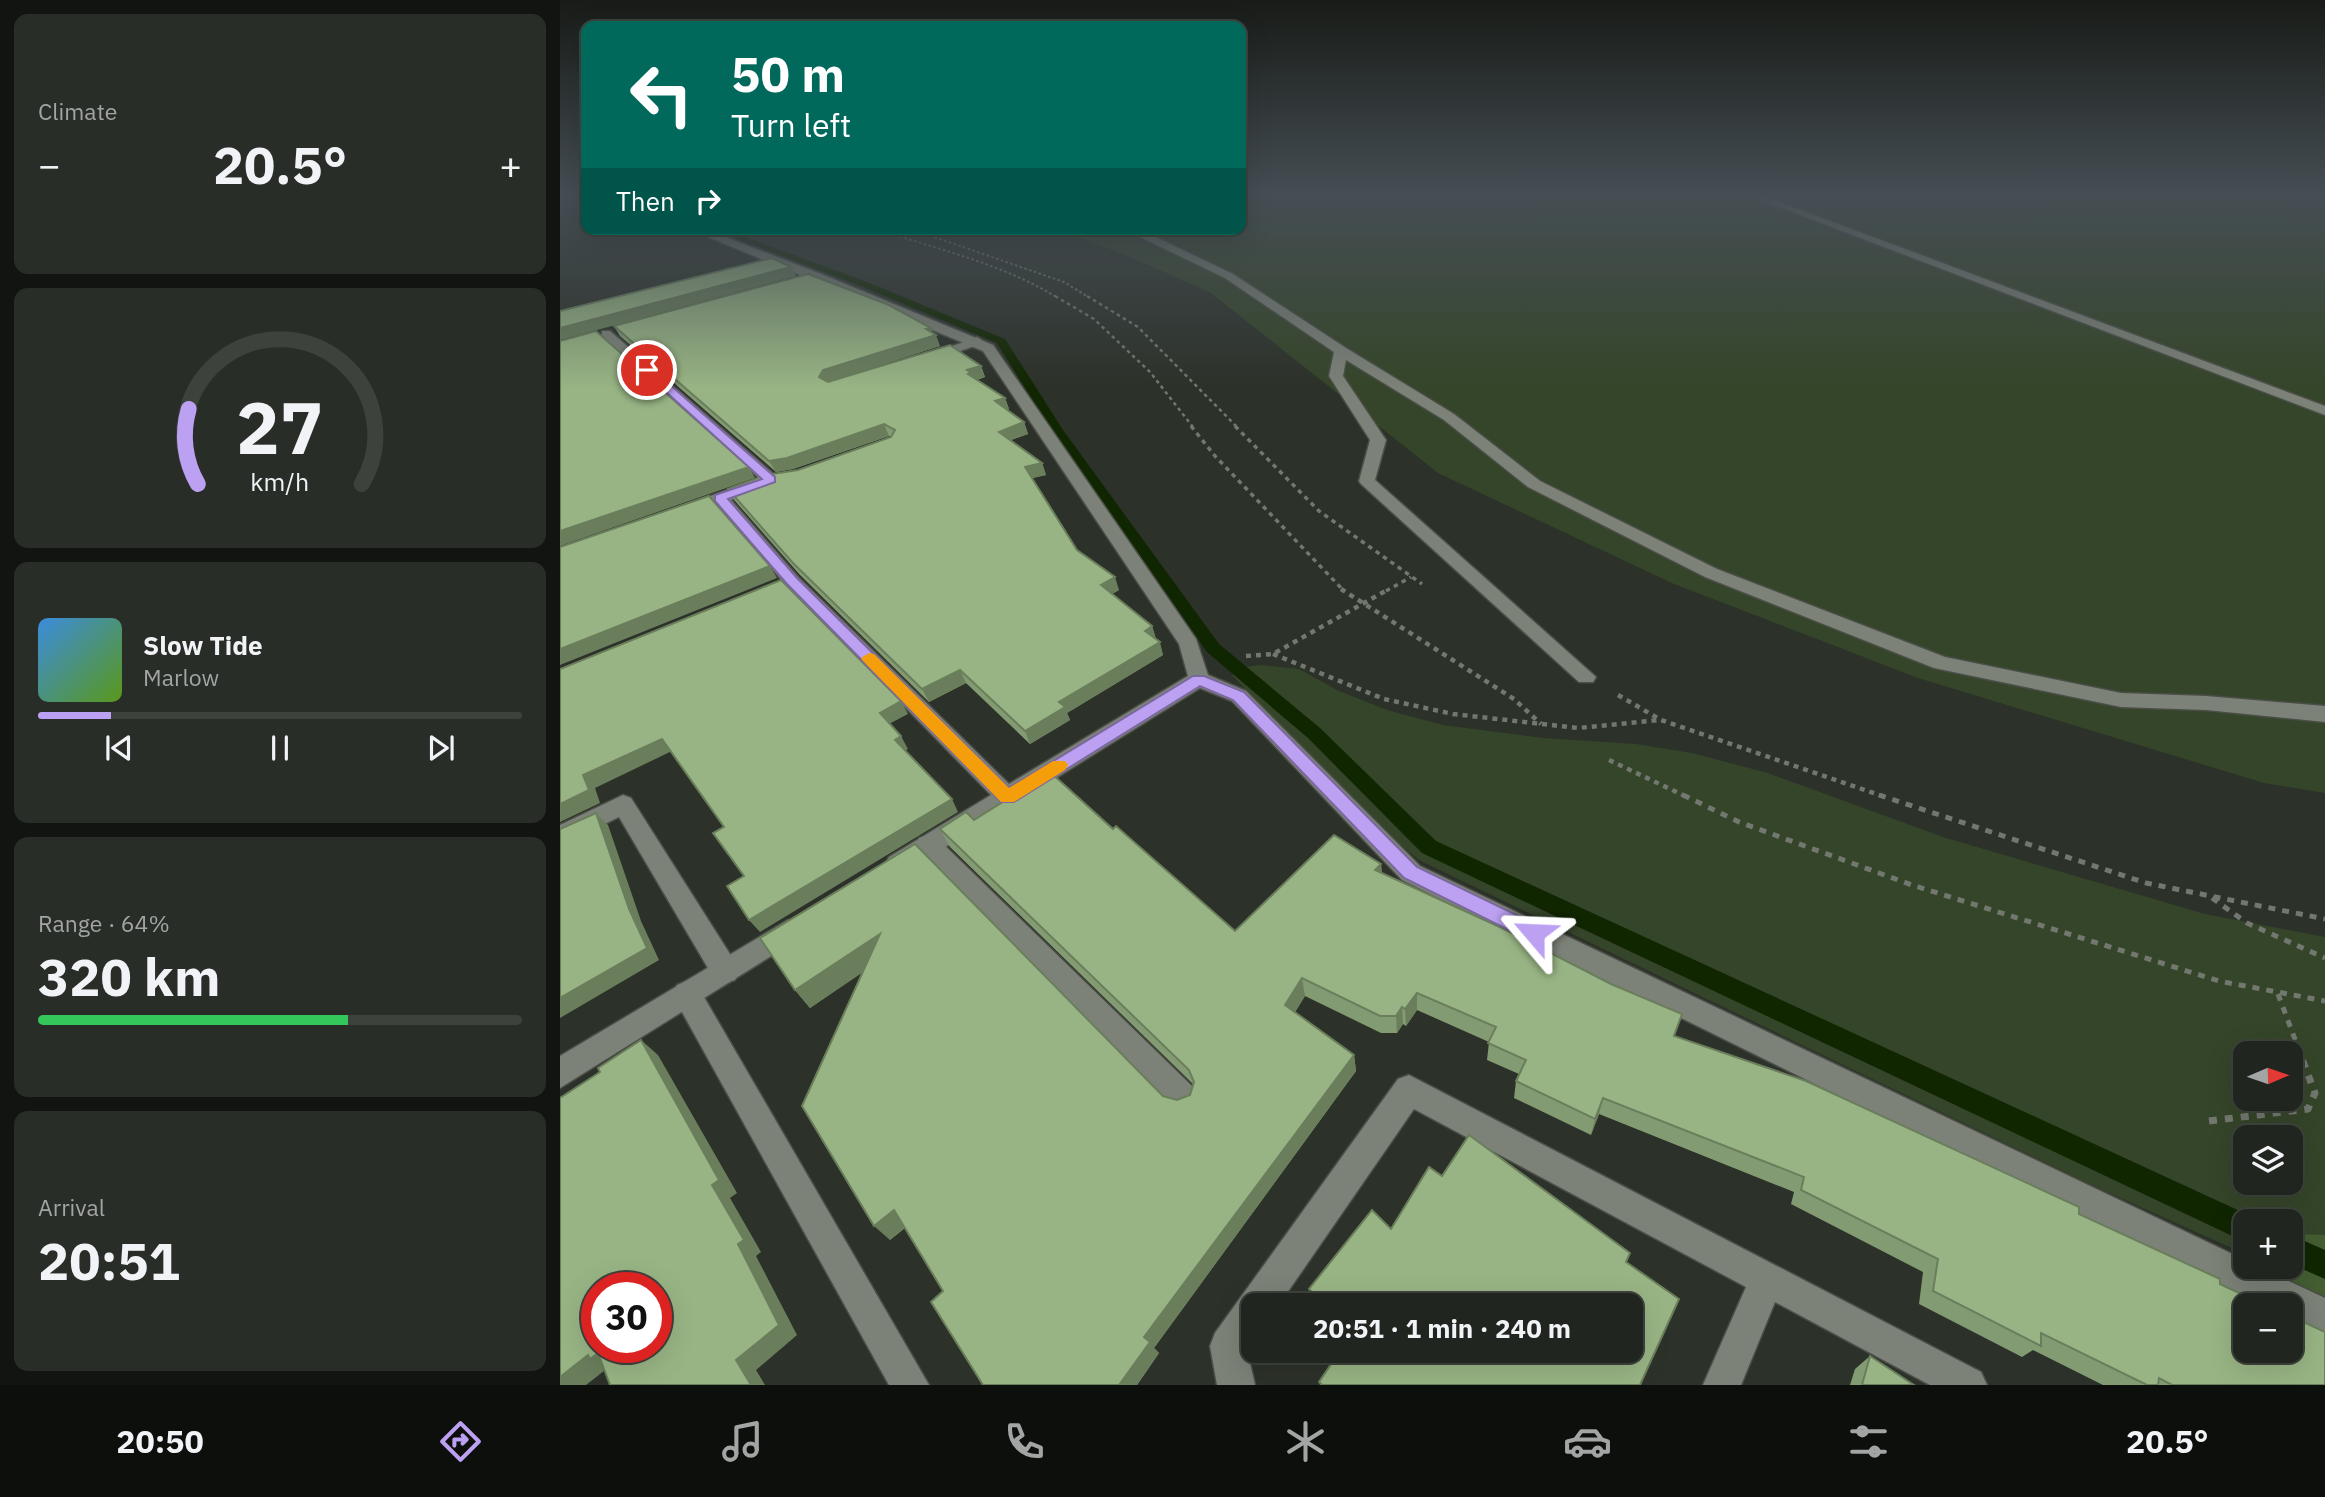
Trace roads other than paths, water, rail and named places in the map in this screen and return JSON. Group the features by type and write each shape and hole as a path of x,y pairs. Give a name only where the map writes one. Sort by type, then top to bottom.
{"street":[{"path":"772,259 978,341 988,348 1189,644 1199,679"},
{"path":"1193,259 1229,276 1341,351 1449,418 1534,484 1711,573 1941,663 2121,700 2206,702 2325,714"},
{"path":"1921,259 2325,411"},
{"path":"791,283 817,276"},
{"path":"606,334 777,479 670,516"},
{"path":"912,362 978,341"},
{"path":"1341,351 1336,376 1378,440 1367,481 1586,677"},
{"path":"720,498 786,584 1007,797"},
{"path":"872,880 1199,679"},
{"path":"1199,679 1239,696 1410,873 2325,1317"},
{"path":"560,835 623,804 725,971"},
{"path":"929,845 1183,1099"},
{"path":"560,1073 804,922"},
{"path":"687,994 910,1385"},
{"path":"1265,1293 1409,1090 1968,1385"},
{"path":"1722,1385 1767,1280"},
{"path":"1236,1385 1228,1346 1241,1327"}],"waterway":[{"path":"796,259 1001,341 1058,431 1213,648 1314,733 1429,847 2233,1222"},
{"path":"2303,1255 2325,1265"}]}
